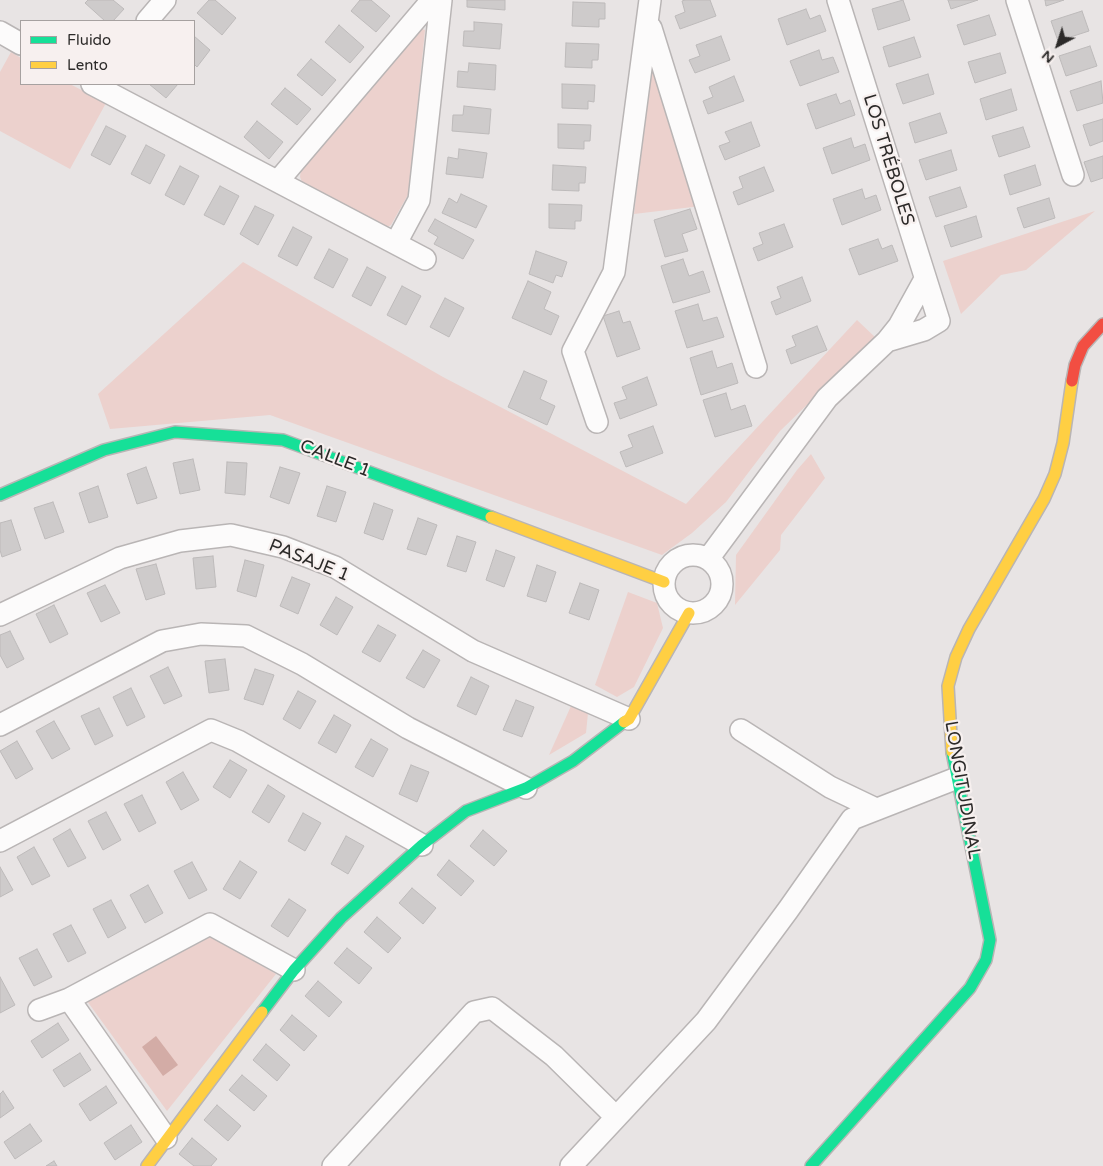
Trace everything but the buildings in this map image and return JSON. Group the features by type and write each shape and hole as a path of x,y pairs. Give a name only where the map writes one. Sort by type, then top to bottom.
{"street":[{"path":"148,20 165,0"},
{"path":"278,181 432,0"},
{"path":"396,243 419,200 441,0"},
{"name":"LOS TRÉBOLES","path":"838,0 939,320 924,330 887,341"},
{"path":"1016,0 1074,174"},
{"path":"649,10 756,367"},
{"path":"597,422 573,351 614,272 649,10"},
{"path":"0,32 20,43"},
{"path":"95,85 424,258"},
{"path":"708,559 827,398 887,341 899,326 925,279"},
{"name":"LONGITUDINAL","path":"811,1166 970,988 986,960 990,940 987,915 956,778 949,730 948,686 950,674 969,629 1052,482 1063,443 1075,365 1083,346 1103,324"},
{"name":"CALLE 1","path":"0,494 104,450 175,432 282,440 664,582"},
{"name":"PASAJE 1","path":"0,615 120,558 180,541 231,535 283,546 335,568 473,651 630,719"},
{"path":"694,554 708,559 719,572 722,588 718,598 711,607 700,612 689,613 682,611 670,602 664,589 668,568 679,558 694,554"},
{"path":"147,1166 166,1138 294,970 341,918 422,845 466,810 526,788 573,761 630,719 689,613"},
{"path":"0,726 162,641 201,634 246,636 302,664 408,728 526,788"},
{"path":"0,841 211,730 238,741 422,845"},
{"path":"741,730 830,787 876,809"},
{"path":"571,1166 706,1022 852,818 956,778"},
{"path":"39,1010 69,1000 210,924 294,970"},
{"path":"69,1000 166,1138"},
{"path":"333,1166 474,1012 492,1008 554,1056 616,1117"}],"shaded area":[{"path":"419,28 425,30 409,193 391,225 384,229 302,182 300,177 301,169"},
{"path":"11,52 20,57 20,85 72,85 106,103 70,169 0,131 0,72"},
{"path":"652,55 701,206 634,214"},
{"path":"1095,211 1026,270 1001,275 961,314 943,261"},
{"path":"243,262 443,377 686,504 857,320 876,338 780,431 726,502 692,533 662,555 270,415 110,429 98,394"},
{"path":"811,454 825,478 781,535 780,550 735,605 736,555 797,470"},
{"path":"628,592 657,603 663,628 634,687 617,697 595,685"},
{"path":"571,706 588,713 586,733 549,755"},
{"path":"212,936 276,974 167,1111 87,1001"},
{"path":"156,1036 178,1065 163,1076 142,1047"}],"traffic: fast":[{"path":"0,495 104,450 175,432 283,440 491,517"},
{"path":"262,1012 294,970 341,918 422,845 466,811 526,788 573,761 624,722"},
{"path":"811,1166 970,988 986,960 990,940 952,752"}],"traffic: slow":[{"path":"952,752 948,686 956,657 969,629 1044,499 1055,474 1063,443 1072,381"},
{"path":"491,517 664,582"},
{"path":"624,722 629,719 689,613"},
{"path":"147,1166 262,1012"}],"traffic: jam":[{"path":"1072,381 1075,365 1083,346 1103,324"}]}
